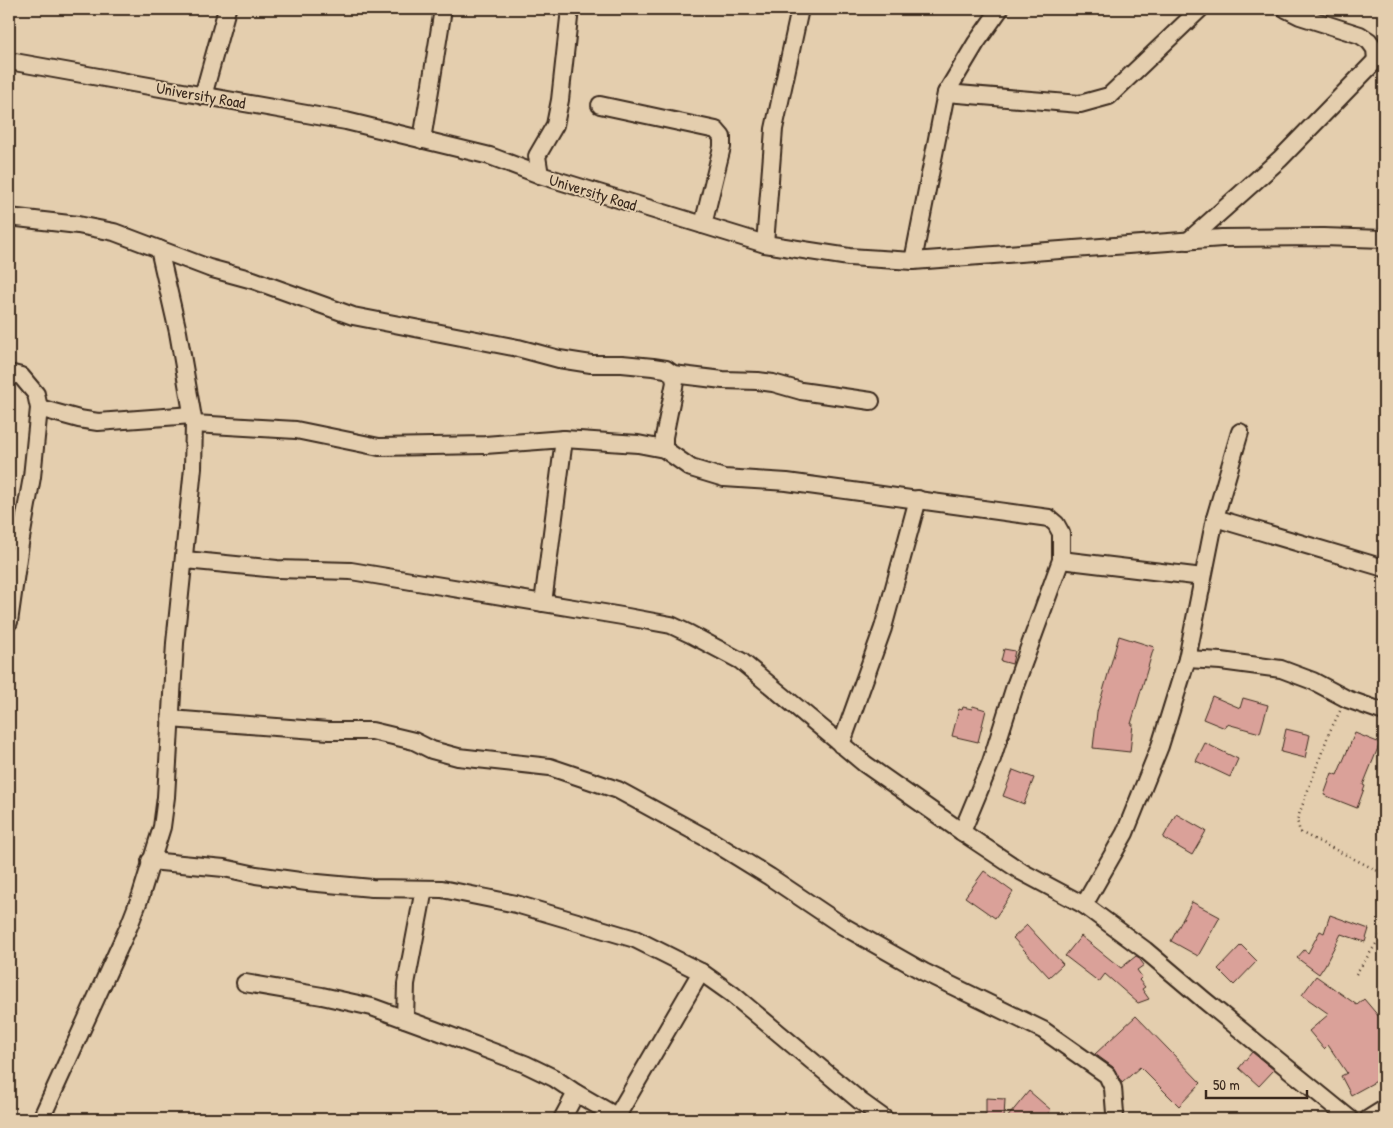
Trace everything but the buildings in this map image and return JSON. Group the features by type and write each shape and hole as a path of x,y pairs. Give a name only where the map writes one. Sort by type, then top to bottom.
{"street":[{"path":"203,96 228,9"},
{"path":"422,140 443,9"},
{"path":"540,175 537,156 555,126 560,100 570,9"},
{"path":"765,244 774,130 800,9"},
{"path":"913,261 946,93 976,43 1000,9"},
{"path":"946,93 1080,104 1109,96 1200,9"},
{"path":"1188,241 1280,160 1380,56 1369,41 1360,35 1300,16 1286,9"},
{"name":"University Road","path":"9,61 346,121 490,156 540,175 765,244 849,258 913,261 1222,238 1314,237 1384,239"},
{"path":"600,105 716,130 722,137 722,147 703,226"},
{"path":"9,217 78,225 114,232 209,268 253,280 353,316 518,348 559,359 590,364 622,364 653,367 666,370 672,374 722,380 773,383 801,391 871,401"},
{"path":"41,1119 129,926 141,895 162,827 175,643 193,468 193,420 178,332 159,249"},
{"path":"9,373 20,376 36,394 39,408 32,477 14,543 9,622"},
{"path":"664,449 664,437 675,382 672,374"},
{"path":"39,408 98,422 193,420 296,430 379,447 485,445 564,438 638,444 664,449 691,468 724,478 787,482 1049,518 1056,524 1061,533 1061,560 1015,686 991,762 962,832"},
{"path":"1084,905 1107,868 1125,833 1160,746 1187,659 1215,518 1240,432"},
{"path":"543,603 564,438"},
{"path":"842,745 883,628 918,499"},
{"path":"1215,518 1384,568"},
{"path":"185,560 277,569 351,571 671,625 684,631 741,661 865,764 962,832 1022,872 1084,905 1145,950 1350,1119"},
{"path":"1061,560 1203,577"},
{"path":"1187,659 1221,661 1281,669 1313,681 1347,699 1384,712"},
{"path":"170,719 329,731 372,732 414,741 432,750 458,757 550,767 618,790 710,840 770,876 843,926 916,967 1043,1030 1107,1075 1113,1088 1115,1117"},
{"path":"150,861 224,868 256,875 307,882 372,888 442,890 516,904 635,939 700,972 732,994 860,1101 885,1119"},
{"path":"405,1019 406,984 424,889"},
{"path":"245,983 322,996 372,1007 525,1064 554,1078 619,1118 700,972"},
{"path":"562,1119 576,1093"}],"path":[{"path":"1347,699 1329,733 1297,820 1300,832 1384,874"},
{"path":"1356,974 1384,932"}]}
